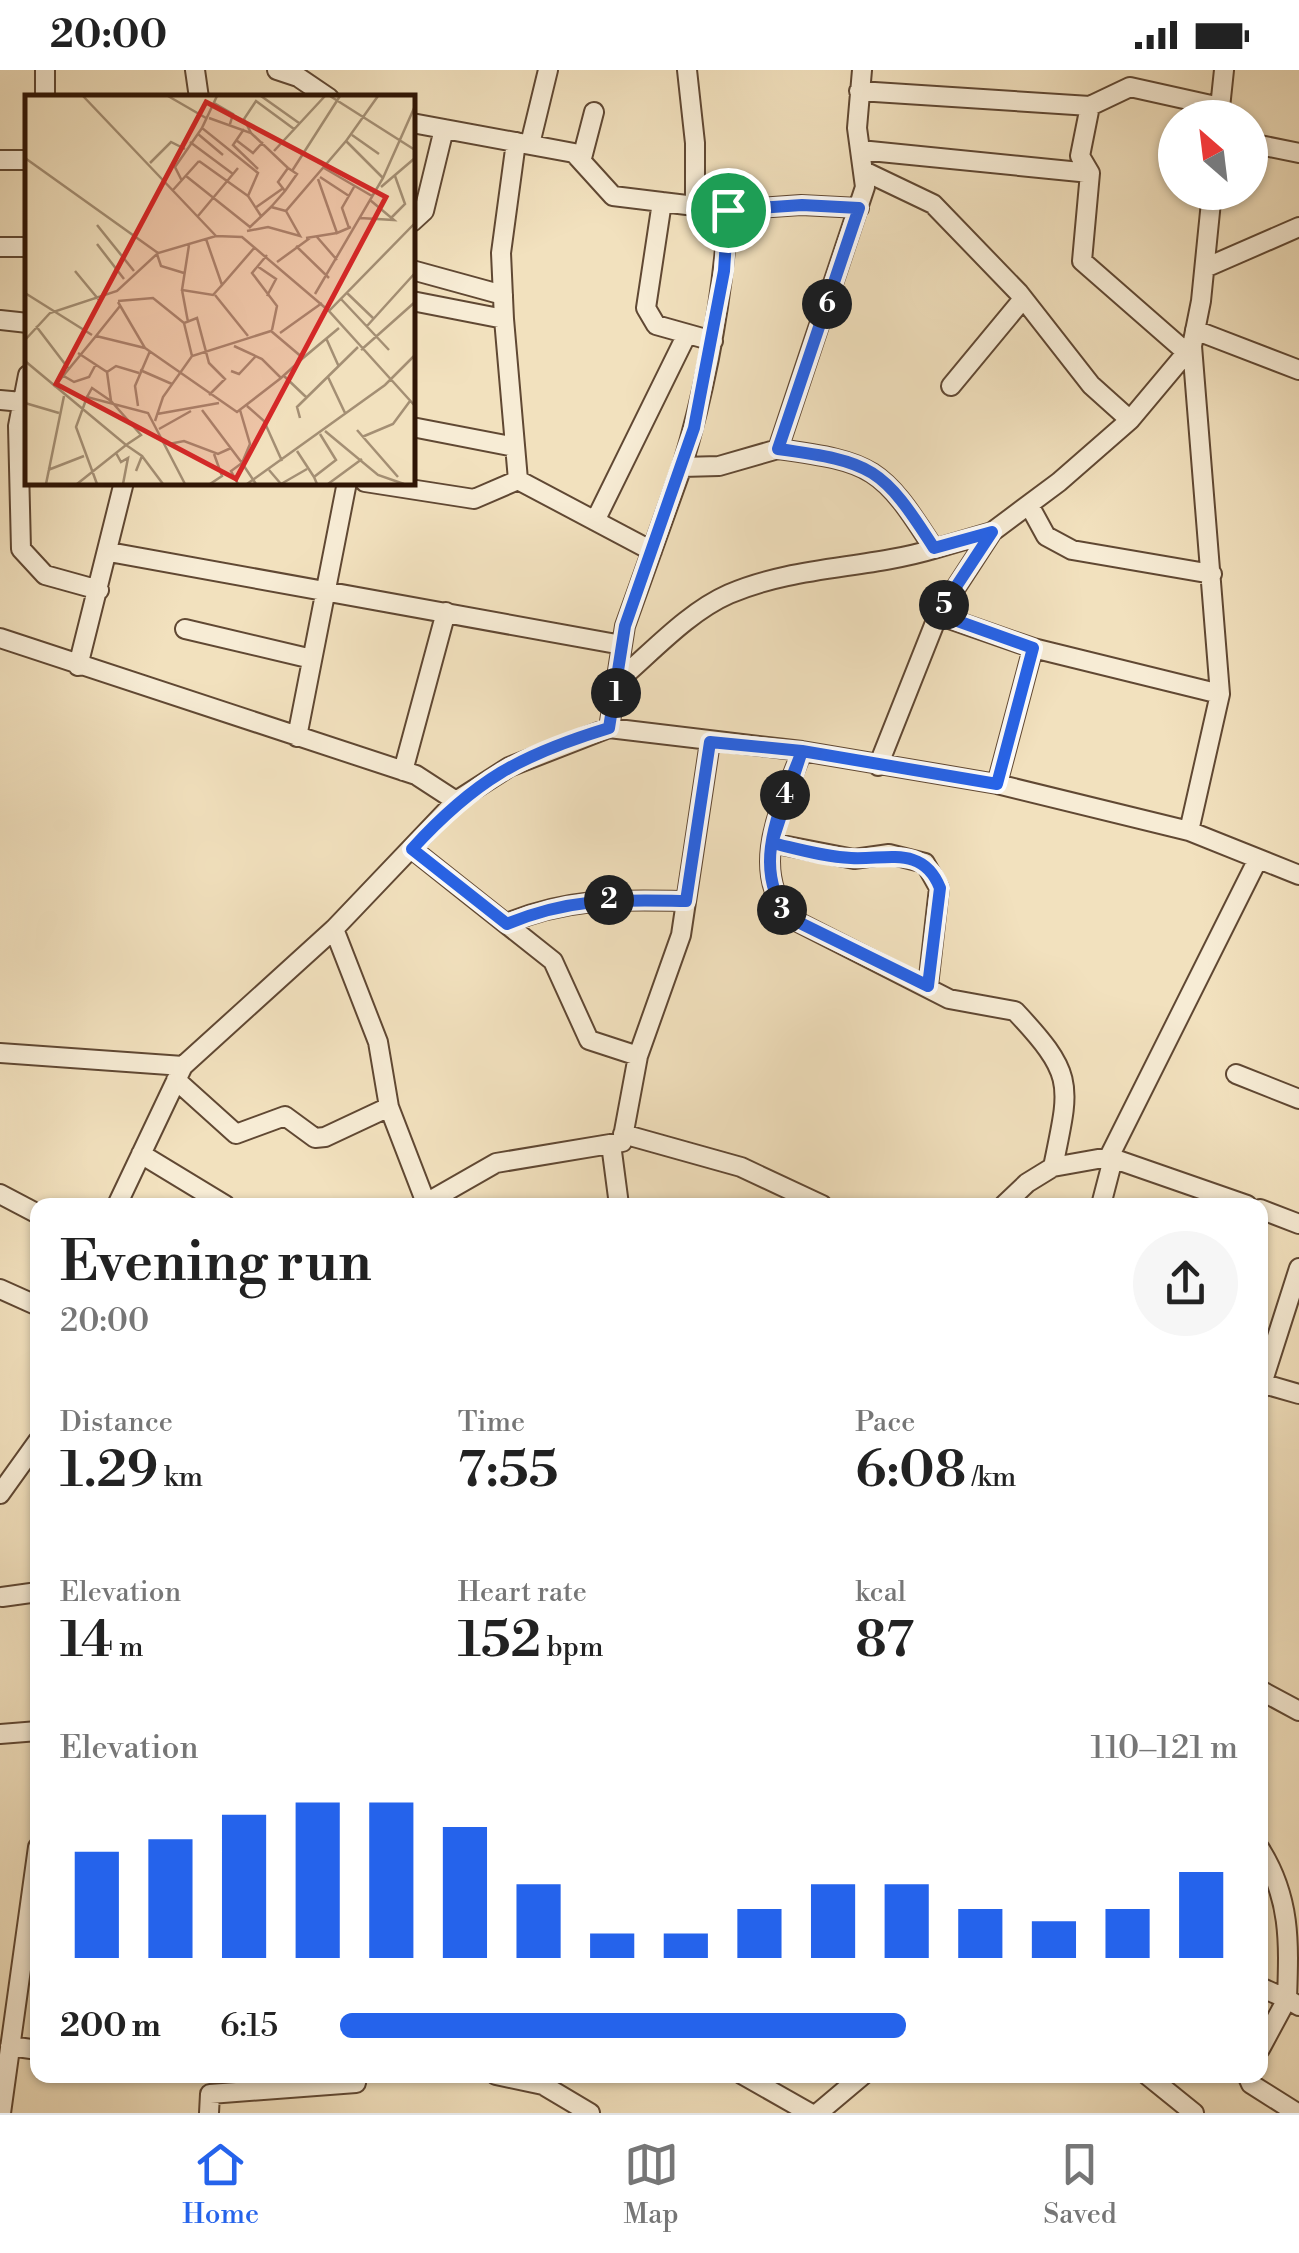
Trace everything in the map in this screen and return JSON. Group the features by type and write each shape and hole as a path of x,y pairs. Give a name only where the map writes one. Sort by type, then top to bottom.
{"street":[{"path":"195,70 199,95"},
{"path":"277,70 298,77 324,95"},
{"path":"518,480 501,253 523,143 548,70"},
{"path":"686,70 694,128 695,206"},
{"path":"778,449 859,208 864,171 860,150 862,70"},
{"path":"1119,92 1122,70"},
{"path":"1221,100 1224,70"},
{"path":"859,91 1090,106 1130,87 1177,100"},
{"path":"1090,106 1080,156 1090,173 1082,262 1191,343 1299,370"},
{"path":"582,158 594,112"},
{"path":"415,124 523,143 582,158 613,196 728,210 802,205 859,208"},
{"path":"415,219 424,211 444,129"},
{"path":"1268,147 1299,154"},
{"path":"860,150 1090,173"},
{"path":"864,171 933,204 1023,299 1090,385 1130,420"},
{"path":"662,202 646,308 656,324 712,341"},
{"path":"609,728 622,645 682,467 712,341 724,271 728,210"},
{"path":"1189,831 1220,694 1191,343 1205,268 1210,210"},
{"path":"1205,268 1299,226"},
{"path":"0,246 25,247"},
{"path":"415,271 503,295"},
{"path":"951,386 1023,299"},
{"path":"415,302 504,319"},
{"path":"0,320 25,323"},
{"path":"595,521 687,334"},
{"path":"878,766 938,614 992,532 1130,420 1191,343"},
{"path":"25,388 21,550 45,576 100,590"},
{"path":"0,400 22,402"},
{"path":"415,428 516,447"},
{"path":"682,467 719,466 778,449 852,459 872,471 904,502 934,548"},
{"path":"518,480 652,551"},
{"path":"383,485 474,499 518,480"},
{"path":"78,666 110,552 123,485"},
{"path":"297,737 346,485"},
{"path":"1030,504 1046,536 1072,550 1212,574"},
{"path":"618,681 724,596 764,581 902,558 992,532"},
{"path":"110,552 622,645"},
{"path":"403,771 446,612"},
{"path":"938,614 1033,648 1220,694"},
{"path":"186,630 312,659"},
{"path":"0,638 403,771 456,800"},
{"path":"997,784 1033,648"},
{"path":"120,1198 180,1073 334,929 456,800 509,766 609,728 802,751 997,784 1189,831 1299,875"},
{"path":"620,1198 617,1139 638,1056 681,935 710,742"},
{"path":"802,751 772,843 768,880 774,900 790,918 949,1000 1015,1011 1058,1064 1068,1094 1053,1167"},
{"path":"772,843 854,858 889,854 925,864 940,888 928,986"},
{"path":"412,849 554,961 589,1040 638,1056"},
{"path":"1103,1198 1111,1158 1258,859"},
{"path":"507,924 560,904 588,900 686,901"},
{"path":"334,929 378,1042 389,1106 425,1198"},
{"path":"0,1053 180,1073 236,1134 285,1116 315,1138 325,1137 389,1106"},
{"path":"1236,1074 1299,1098"},
{"path":"437,1198 496,1164 617,1139 741,1167 807,1198"},
{"path":"141,1154 213,1198"},
{"path":"1011,1198 1027,1182 1053,1167 1111,1158 1227,1198"},
{"path":"0,1194 30,1210"},
{"path":"1268,1212 1299,1224"},
{"path":"1268,1368 1299,1268"},
{"path":"0,1289 30,1302"},
{"path":"1268,1388 1299,1394"},
{"path":"0,1494 30,1452"},
{"path":"2,1596 30,1593"},
{"path":"1268,1694 1299,1711"},
{"path":"0,1734 30,1732"},
{"path":"1268,1862 1290,1922 1293,2002 1268,2038"},
{"path":"1,2113 10,2046 8,1986 30,1896"},
{"path":"1268,1991 1293,2002"},
{"path":"10,2046 30,2049"},
{"path":"209,2094 356,2083"},
{"path":"538,2083 590,2113"},
{"path":"758,2083 810,2113"},
{"path":"818,2113 854,2083"},
{"path":"1157,2083 1194,2113"},
{"path":"1251,2083 1297,2113"}],"route":[{"path":"728,210 724,271 694,428 625,626 609,728 562,742 509,766 456,800 412,849 507,924 539,910 588,900 686,901 710,742 802,751 780,808 768,864 774,900 790,918 928,986 940,888 934,874 914,859 889,854 854,858 824,854 772,843 780,808 802,751 997,784 1033,648 938,614 992,532 934,548 904,502 872,471 852,459 778,449 859,208 802,205 728,210"}]}
